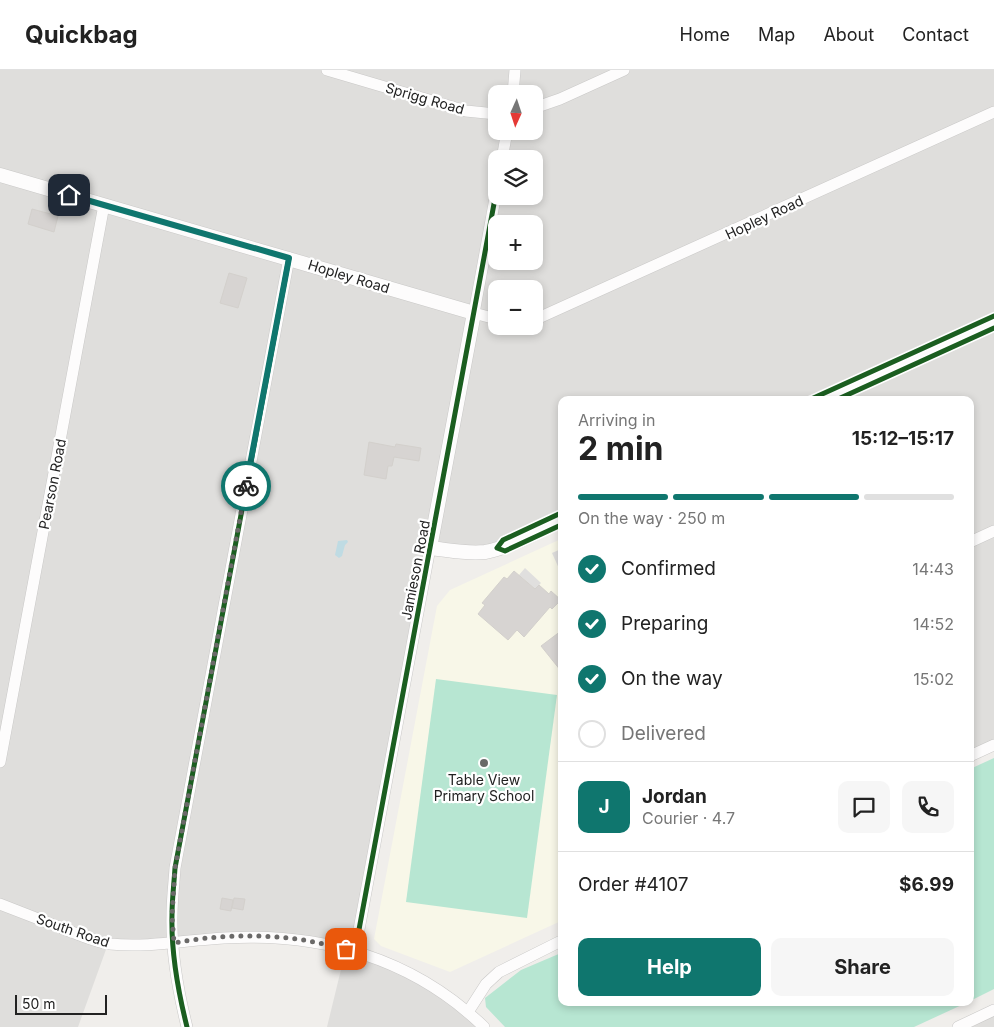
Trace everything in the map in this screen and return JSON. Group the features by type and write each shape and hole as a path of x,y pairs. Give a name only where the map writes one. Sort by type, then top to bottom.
{"street":[{"name":"Sprigg Road","path":"327,70 466,111 488,113"},
{"path":"514,85 515,70"},
{"path":"543,105 624,70"},
{"name":"Hopley Road","path":"543,316 994,112"},
{"name":"Hopley Road","path":"0,175 488,317"},
{"name":"Pearson Road","path":"0,762 104,205"},
{"name":"Jamieson Road","path":"355,952 494,205"},
{"path":"187,1027 177,980 174,943 172,916 175,868 289,258"},
{"path":"834,396 994,323"},
{"path":"430,548 458,552 487,551 504,546 558,521"},
{"path":"974,540 994,532"},
{"path":"974,754 994,745"},
{"name":"South Road","path":"0,904 81,936 108,944 129,946 250,936 289,938 321,943 392,965 428,983 468,1012 484,1027"},
{"path":"468,1012 478,994 499,972 558,943"},
{"path":"958,1027 994,1010"}],"shaded area":[{"path":"0,70 994,70 994,745 974,754 974,396 558,396 558,521 504,546 431,548 355,951 391,965 484,1027 327,1027 346,949 289,938 108,944 78,1027 0,1027"},
{"name":"Table View Primary School","path":"558,540 558,922 450,972 381,946 374,939 437,606 450,590"},
{"path":"558,550 558,566 552,553"},
{"path":"525,568 541,583 535,589 519,575"},
{"path":"994,1010 994,1027 958,1027"}],"green space":[{"path":"436,679 557,695 527,918 406,902"},
{"path":"994,758 994,989 974,999 974,767"},
{"path":"558,954 558,1006 960,1006 914,1027 505,1027 486,1007 485,998 521,970"}],"water":[{"path":"347,540 348,542 345,545 342,556 339,558 335,555 338,541"}],"building":[{"path":"32,209 58,216 54,232 28,224"},
{"path":"229,273 247,278 238,308 220,303"},
{"path":"369,442 395,447 396,444 421,448 419,461 394,457 392,466 388,466 386,479 364,475"},
{"path":"514,571 535,589 539,585 549,594 551,591 558,597 558,603 552,609 550,607 524,637 517,630 508,640 478,614 485,605 482,603 504,577 507,579"},
{"path":"558,633 558,667 541,646"},
{"path":"222,898 233,900 231,911 220,909"},
{"path":"234,898 245,899 243,910 232,908"}],"cycle path":[{"path":"355,951 494,205"},
{"path":"187,1027 174,957 172,909 175,868 289,258"},
{"path":"818,396 994,316"},
{"path":"845,396 994,328"},
{"path":"558,514 503,540 497,548 505,551 558,526"}],"way so far":[{"path":"246,486 175,868 172,916 174,943 189,940 250,936 289,938 346,949"}],"place":[{"name":"Table View Primary School","path":"484,763"}],"route":[{"path":"69,195 289,258 246,486"}]}
